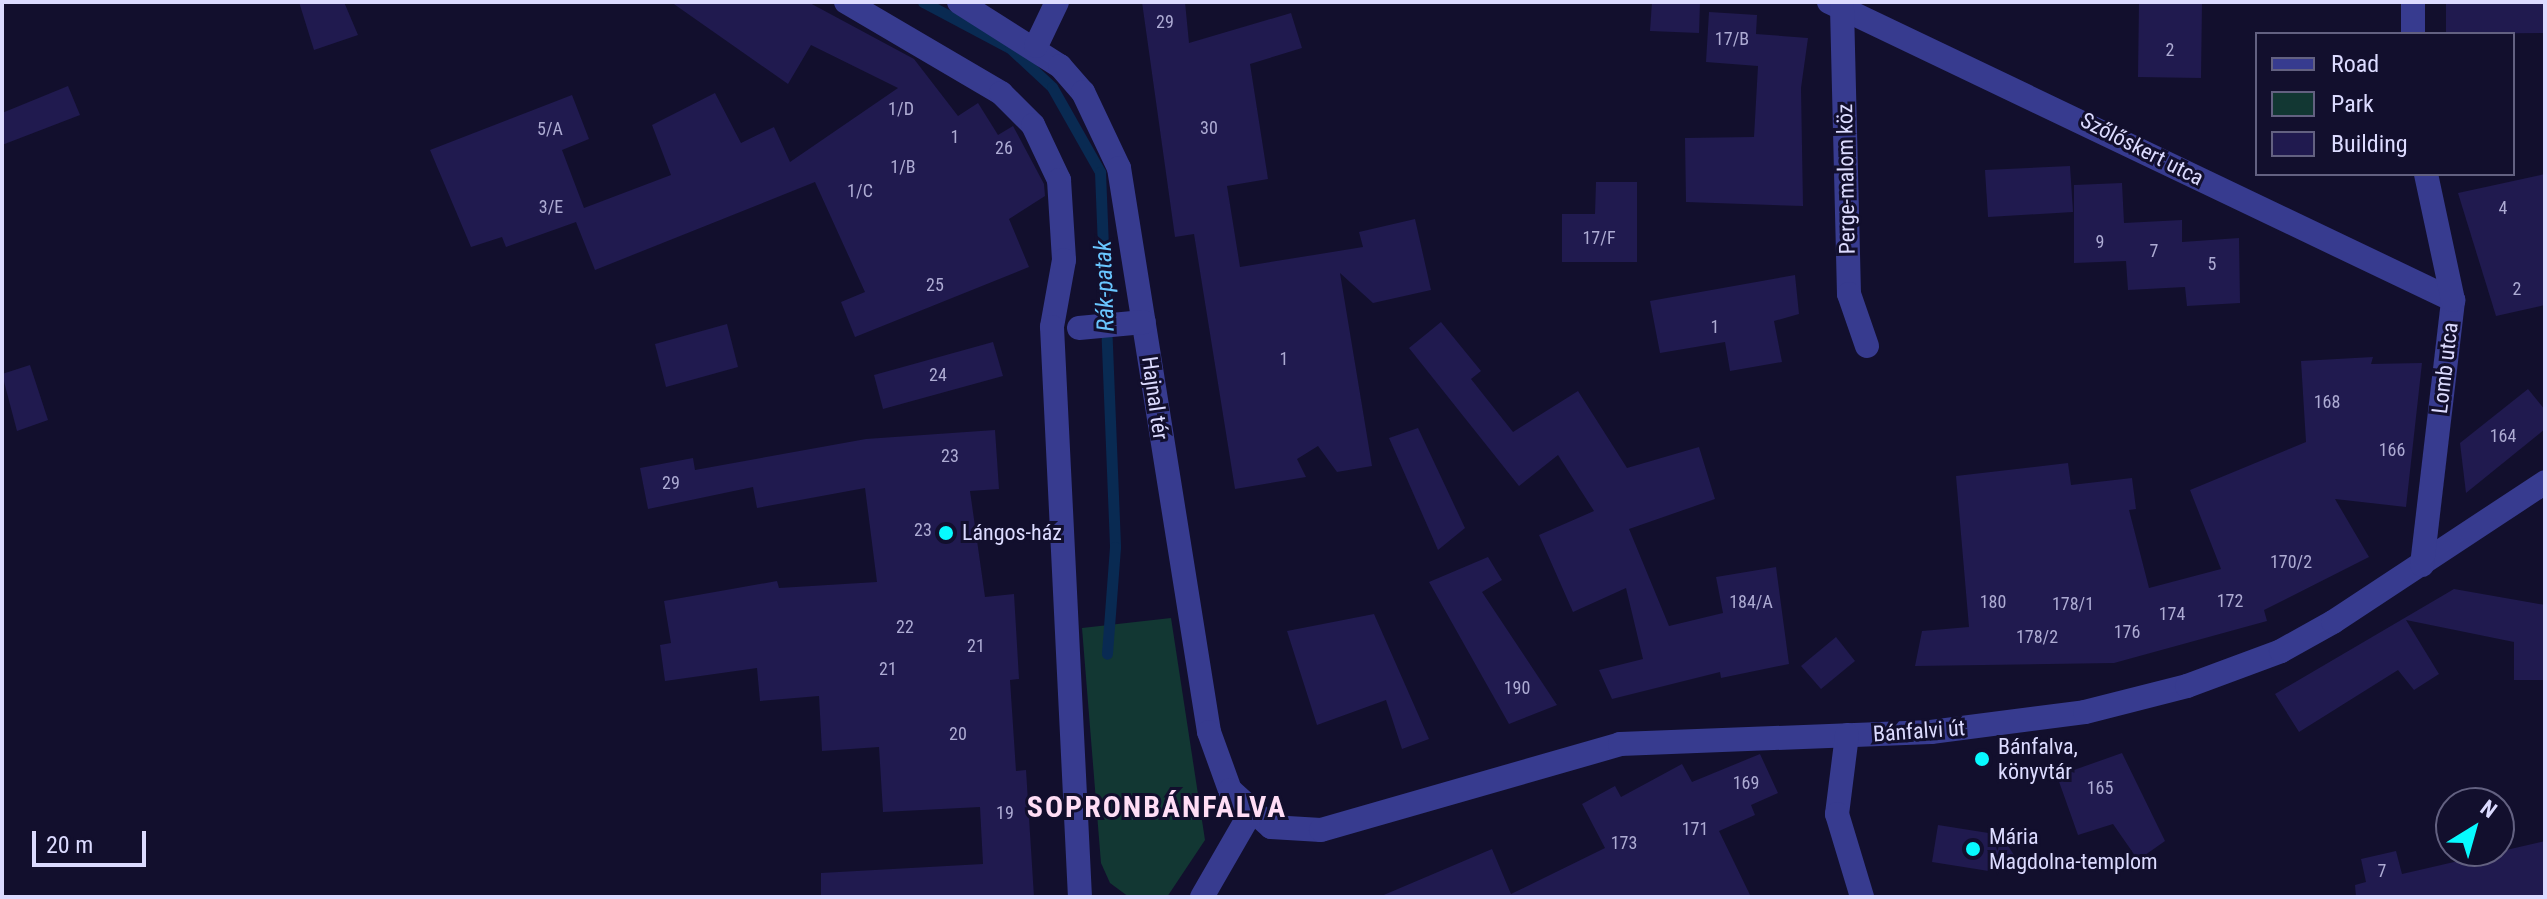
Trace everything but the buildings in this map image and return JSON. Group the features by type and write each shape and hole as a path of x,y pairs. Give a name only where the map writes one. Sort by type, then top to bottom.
{"street":[{"path":"846,2 976,73 1033,125 1059,180 1067,328 1084,895"},
{"name":"Hajnal tér","path":"959,2 1036,46 1083,92 1119,168 1209,732 1230,790 1250,814"},
{"path":"1036,46 1057,2"},
{"path":"2413,2 2413,32"},
{"name":"Szőlőskert utca","path":"1836,5 2453,300"},
{"name":"Perge-malom köz","path":"1836,5 1849,294 1867,346"},
{"name":"Lomb utca","path":"2422,565 2453,300 2426,176"},
{"path":"1067,328 1144,322"},
{"name":"Bánfalvi út","path":"1250,814 1271,827 1321,830 1620,744 1847,735 2012,723 2187,686 2281,651 2422,565 2545,482"},
{"path":"1847,735 1837,814 1862,897"},
{"path":"1202,895 1250,814"}],"green space":[{"path":"1171,618 1205,840 1167,897 1129,897 1110,883 1101,863 1082,628"}],"waterway":[{"name":"Rák-patak","path":"923,2 1010,48 1052,87 1100,172 1115,547 1107,654"}],"place":[{"name":"Lángos-ház","path":"946,533"},
{"name":"Bánfalva, könyvtár","path":"1982,759"},
{"name":"Mária Magdolna-templom","path":"1973,849"}],"district":[{"name":"SOPRONBÁNFALVA","path":"1157,807"}]}
